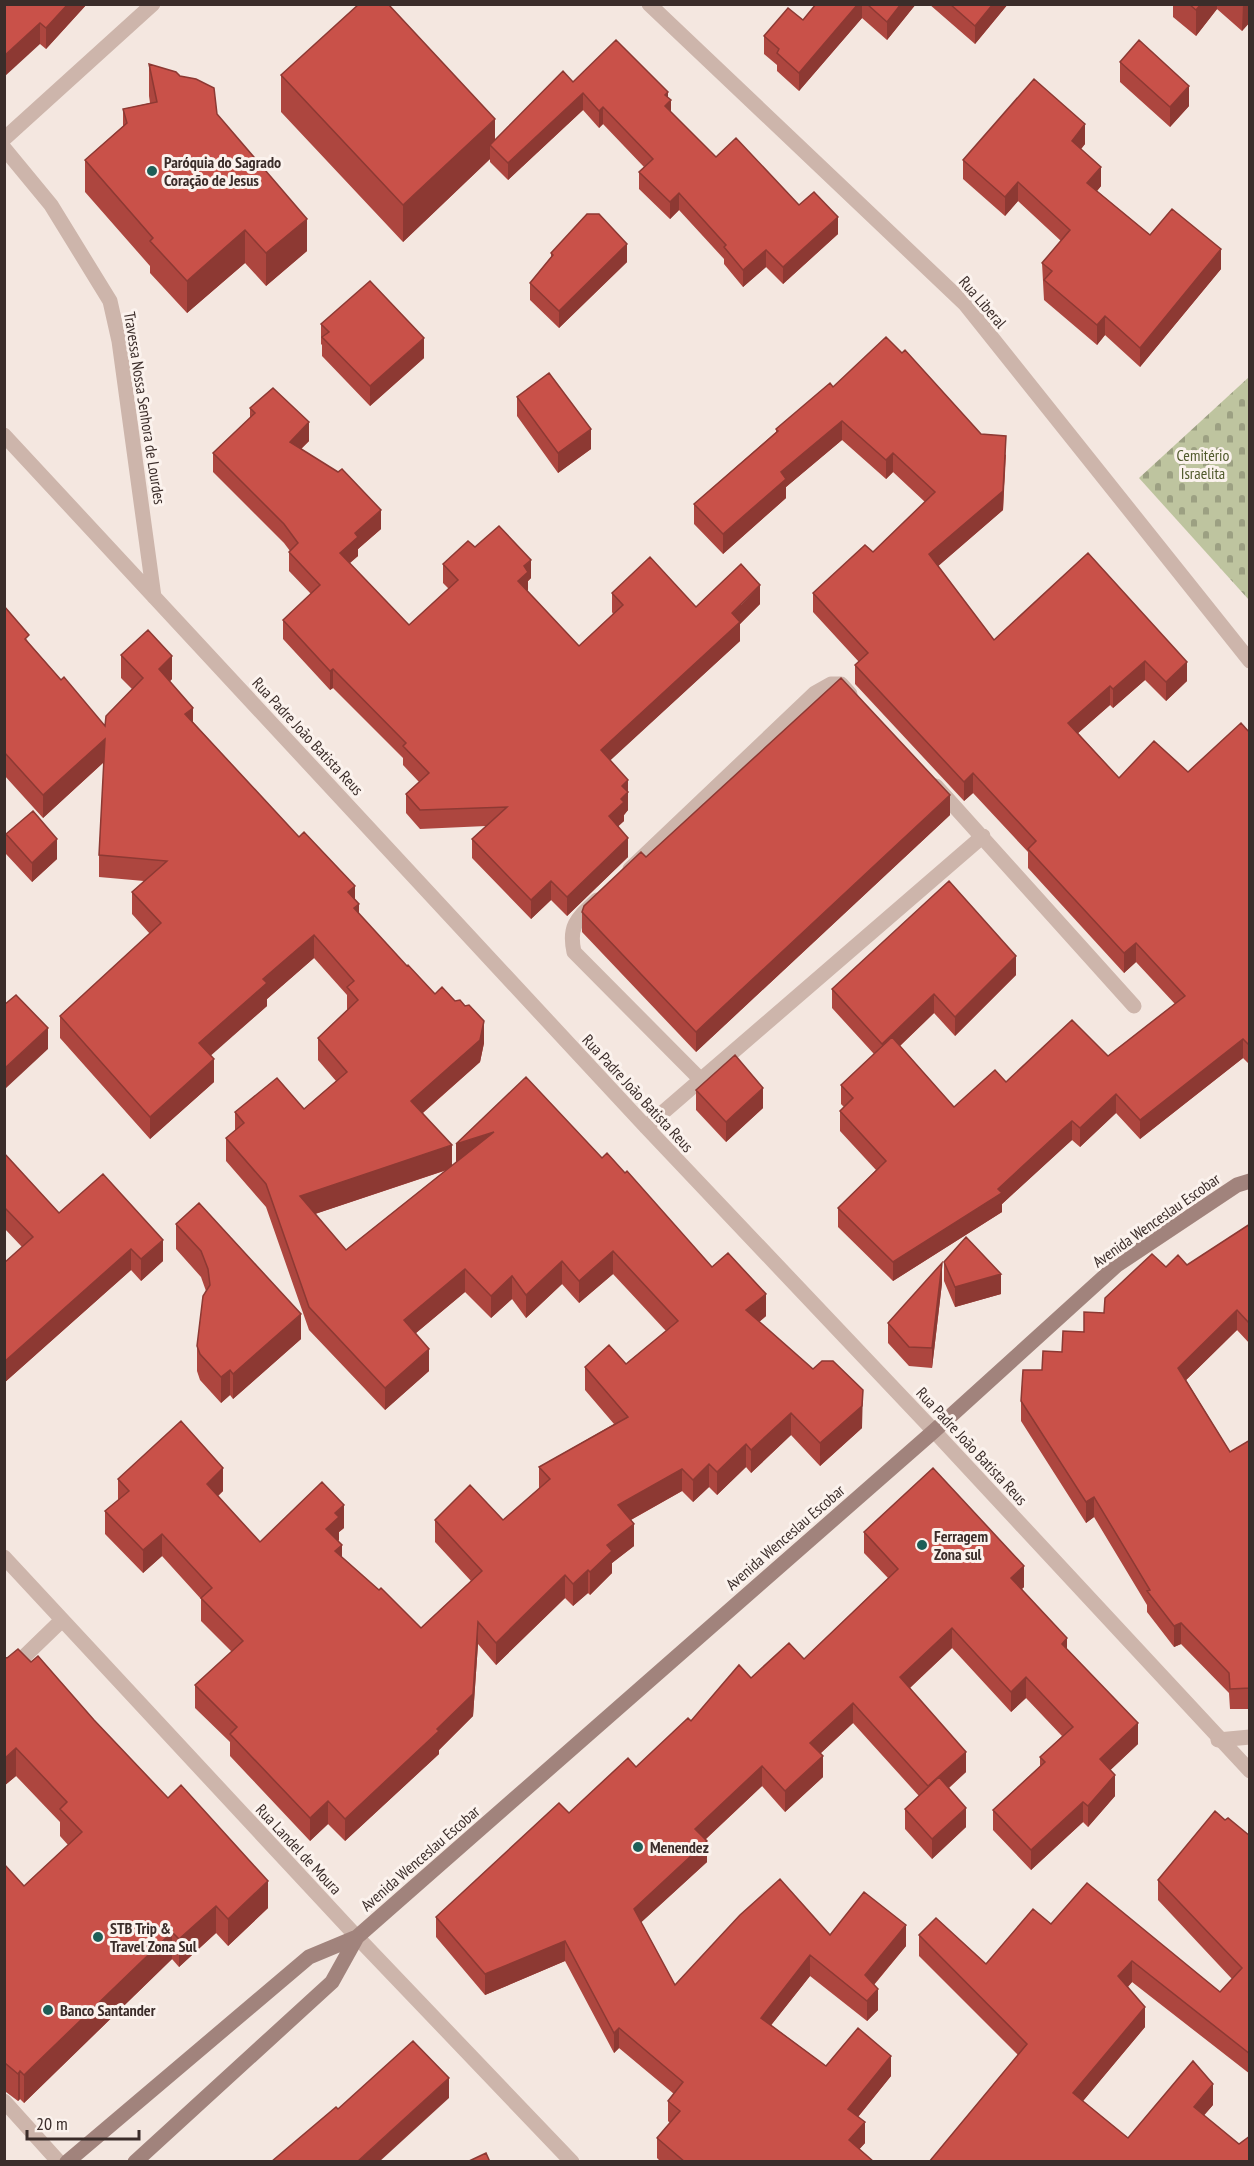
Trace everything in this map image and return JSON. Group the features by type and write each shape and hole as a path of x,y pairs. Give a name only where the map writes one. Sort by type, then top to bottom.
{"main road":[{"name":"Avenida Wenceslau Escobar","path":"67,2162 309,1957 357,1937 934,1431 1117,1265 1237,1185 1250,1181"},
{"name":"Avenida Wenceslau Escobar","path":"135,2162 332,1982 357,1937"}],"street":[{"path":"4,139 153,4"},
{"name":"Rua Liberal","path":"649,4 965,304 1250,661"},
{"name":"Travessa Nossa Senhora de Lourdes","path":"4,148 51,205 110,301 119,341 154,597"},
{"name":"Rua Padre João Batista Reus","path":"4,435 645,1127 934,1431 1218,1740 1250,1771"},
{"path":"701,1080 574,952 570,938 576,920 815,693 831,684 841,684 864,709"},
{"path":"928,777 1134,1006"},
{"path":"645,1127 983,836"},
{"name":"Rua Landel de Moura","path":"4,1557 357,1937 572,2162"},
{"path":"4,1676 62,1620"},
{"path":"1218,1740 1250,1737"},
{"path":"4,2101 59,2162"}],"green space":[{"name":"Cemitério Israelita","path":"1249,377 1249,600 1139,478"}],"building":[{"path":"4,4 68,4 46,28 40,23 4,56"},
{"path":"359,4 388,4 495,119 403,205 281,75"},
{"path":"816,4 858,4 799,73 777,53 779,49 764,36 788,8 803,20"},
{"path":"867,4 901,4 887,22"},
{"path":"950,4 993,4 975,26"},
{"path":"1189,4 1201,4 1196,10"},
{"path":"616,40 668,92 665,95 671,100 665,106 716,157 736,138 799,205 814,192 838,217 783,267 766,250 743,270 724,247 726,245 679,193 670,202 639,172 653,159 603,107 599,111 583,93 508,163 490,145 563,71 573,82"},
{"path":"1139,40 1189,86 1170,107 1120,62"},
{"path":"149,64 176,72 180,76 196,79 214,88 217,114 307,219 266,253 245,230 187,281 150,241 153,238 85,160 127,123 123,109 157,102"},
{"path":"1034,79 1085,124 1072,141 1101,167 1087,183 1150,235 1172,209 1221,249 1140,348 1105,316 1097,325 1044,280 1052,271 1042,263 1070,230 1018,182 1005,197 963,160"},
{"path":"587,214 599,214 627,244 559,311 530,283 553,255 551,253"},
{"path":"370,281 424,338 370,386 322,337 329,332 321,324"},
{"path":"886,337 902,353 905,350 981,434 1006,436 1003,491 929,554 994,640 1088,553 1187,662 1166,682 1145,661 1113,689 1110,686 1068,723 1119,778 1154,741 1188,772 1241,723 1250,733 1250,1046 1243,1039 1140,1120 1116,1094 1080,1128 1072,1121 1065,1127 998,1189 1002,1193 893,1262 838,1208 886,1161 840,1111 853,1098 841,1085 892,1037 954,1107 995,1070 1006,1082 1072,1020 1108,1056 1185,996 1136,943 1124,953 1028,849 1036,841 973,773 964,782 855,665 868,653 813,593 865,545 873,552 935,492 893,453 886,460 842,421 781,472 786,479 723,534 694,504 830,383 833,387"},
{"path":"549,373 591,429 558,453 517,397"},
{"path":"273,388 309,422 290,442 338,472 342,469 381,510 355,533 358,537 340,553 409,625 458,580 443,564 468,541 475,547 499,526 531,560 524,566 528,572 518,581 579,646 623,605 612,593 650,557 696,607 741,564 760,585 732,613 740,622 601,750 628,780 622,786 628,792 621,799 624,802 609,816 628,838 567,897 551,881 531,900 472,839 507,807 420,810 406,794 429,773 403,746 406,743 333,669 330,671 283,620 320,585 289,552 298,543 284,524 213,453 255,413 250,408"},
{"path":"4,606 29,635 25,639 61,680 64,677 105,726 106,716 143,678 121,655 148,630 172,656 159,669 193,708 185,714 299,837 304,832 355,886 348,892 359,904 354,908 407,966 435,994 442,987 455,1001 460,1000 465,1006 469,1005 484,1021 480,1040 411,1101 452,1145 300,1196 346,1250 494,1132 456,1144 526,1077 602,1158 607,1153 625,1173 627,1171 712,1267 728,1253 766,1294 746,1310 813,1369 822,1361 833,1361 863,1390 862,1406 820,1443 791,1413 751,1450 746,1444 717,1472 709,1464 693,1480 682,1469 618,1505 634,1524 607,1545 612,1551 590,1572 588,1570 573,1584 565,1575 496,1643 478,1622 473,1694 437,1729 439,1731 345,1819 328,1801 310,1818 230,1734 237,1727 195,1685 243,1641 201,1598 212,1588 162,1534 143,1550 105,1511 129,1491 118,1479 181,1421 223,1468 207,1484 260,1542 322,1482 344,1505 335,1513 339,1517 326,1529 342,1545 335,1551 379,1590 381,1588 421,1628 482,1571 435,1520 470,1485 503,1520 550,1479 539,1467 628,1417 585,1367 609,1345 626,1364 678,1321 613,1251 579,1281 562,1261 526,1295 512,1276 491,1296 465,1269 404,1320 429,1349 385,1388 309,1307 266,1184 226,1138 244,1123 235,1112 277,1078 304,1109 347,1072 318,1038 358,1000 347,987 354,981 314,935 263,979 267,983 199,1043 214,1059 150,1117 60,1016 161,923 132,892 167,861 99,855 105,739 43,795 4,752"},
{"path":"841,678 950,795 696,1032 582,912 584,906 641,852 646,857"},
{"path":"33,811 57,839 32,863 6,834"},
{"path":"949,881 1016,956 955,1017 934,994 882,1044 832,989"},
{"path":"16,995 48,1028 5,1068 4,1005"},
{"path":"735,1055 763,1088 726,1122 696,1090"},
{"path":"4,1153 59,1213 103,1174 163,1240 141,1259 131,1249 4,1362 4,1263 33,1237 4,1207"},
{"path":"199,1203 301,1314 233,1374 230,1370 221,1377 200,1354 197,1346 203,1296 210,1285 208,1269 201,1251 176,1224"},
{"path":"1250,1224 1250,1324 1237,1310 1178,1368 1230,1452 1250,1440 1250,1688 1230,1689 1229,1673 1181,1623 1174,1626 1147,1591 1150,1590 1094,1497 1086,1502 1021,1401 1023,1370 1042,1370 1043,1351 1062,1352 1063,1331 1084,1332 1084,1312 1104,1313 1105,1298 1152,1254 1166,1267 1178,1255 1187,1265"},
{"path":"966,1237 1001,1274 955,1287 944,1262"},
{"path":"942,1263 932,1348 909,1347 888,1323"},
{"path":"933,1468 1024,1566 1011,1578 1067,1638 1062,1644 1138,1723 1100,1759 1115,1775 1088,1806 1083,1802 1031,1850 993,1810 1045,1762 1040,1757 1073,1727 1026,1677 1011,1692 952,1628 900,1677 966,1752 928,1786 853,1703 810,1743 823,1756 785,1791 762,1766 695,1829 707,1841 634,1909 675,1985 740,1915 780,1879 830,1935 864,1892 906,1925 865,1975 878,1989 867,2001 810,1955 761,2018 826,2066 858,2028 891,2056 848,2109 865,2122 849,2140 874,2162 685,2162 657,2138 680,2111 668,2101 683,2082 619,2028 614,2033 565,1941 485,1974 436,1917 559,1803 569,1813 628,1758 636,1767 688,1718 691,1721 739,1665 751,1678 789,1643 804,1659 898,1569 864,1532"},
{"path":"18,1649 31,1662 38,1656 94,1720 168,1798 181,1785 268,1881 228,1919 216,1906 179,1939 172,1932 24,2075 4,2065 4,1866 24,1886 82,1832 60,1809 67,1802 16,1748 4,1759 4,1657 7,1658"},
{"path":"939,1777 966,1808 932,1839 905,1809"},
{"path":"1215,1811 1225,1820 1228,1818 1250,1836 1250,2054 1132,1961 1118,1976 1145,2007 1073,2093 1128,2138 1193,2061 1213,2084 1194,2107 1239,2144 1250,2136 1250,2162 929,2162 1027,2044 919,1935 936,1918 986,1964 1033,1909 1051,1924 1087,1883 1220,1992 1242,1968 1158,1880"},
{"path":"413,2041 449,2078 357,2162 271,2162 336,2107 338,2109"},
{"path":"486,2153 490,2162 467,2162"}],"place":[{"name":"Paróquia do Sagrado Coração de Jesus","path":"152,171"},
{"name":"Ferragem Zona sul","path":"922,1545"},
{"name":"Menendez","path":"638,1847"},
{"name":"STB Trip & Travel Zona Sul","path":"98,1937"},
{"name":"Banco Santander","path":"48,2010"}]}
